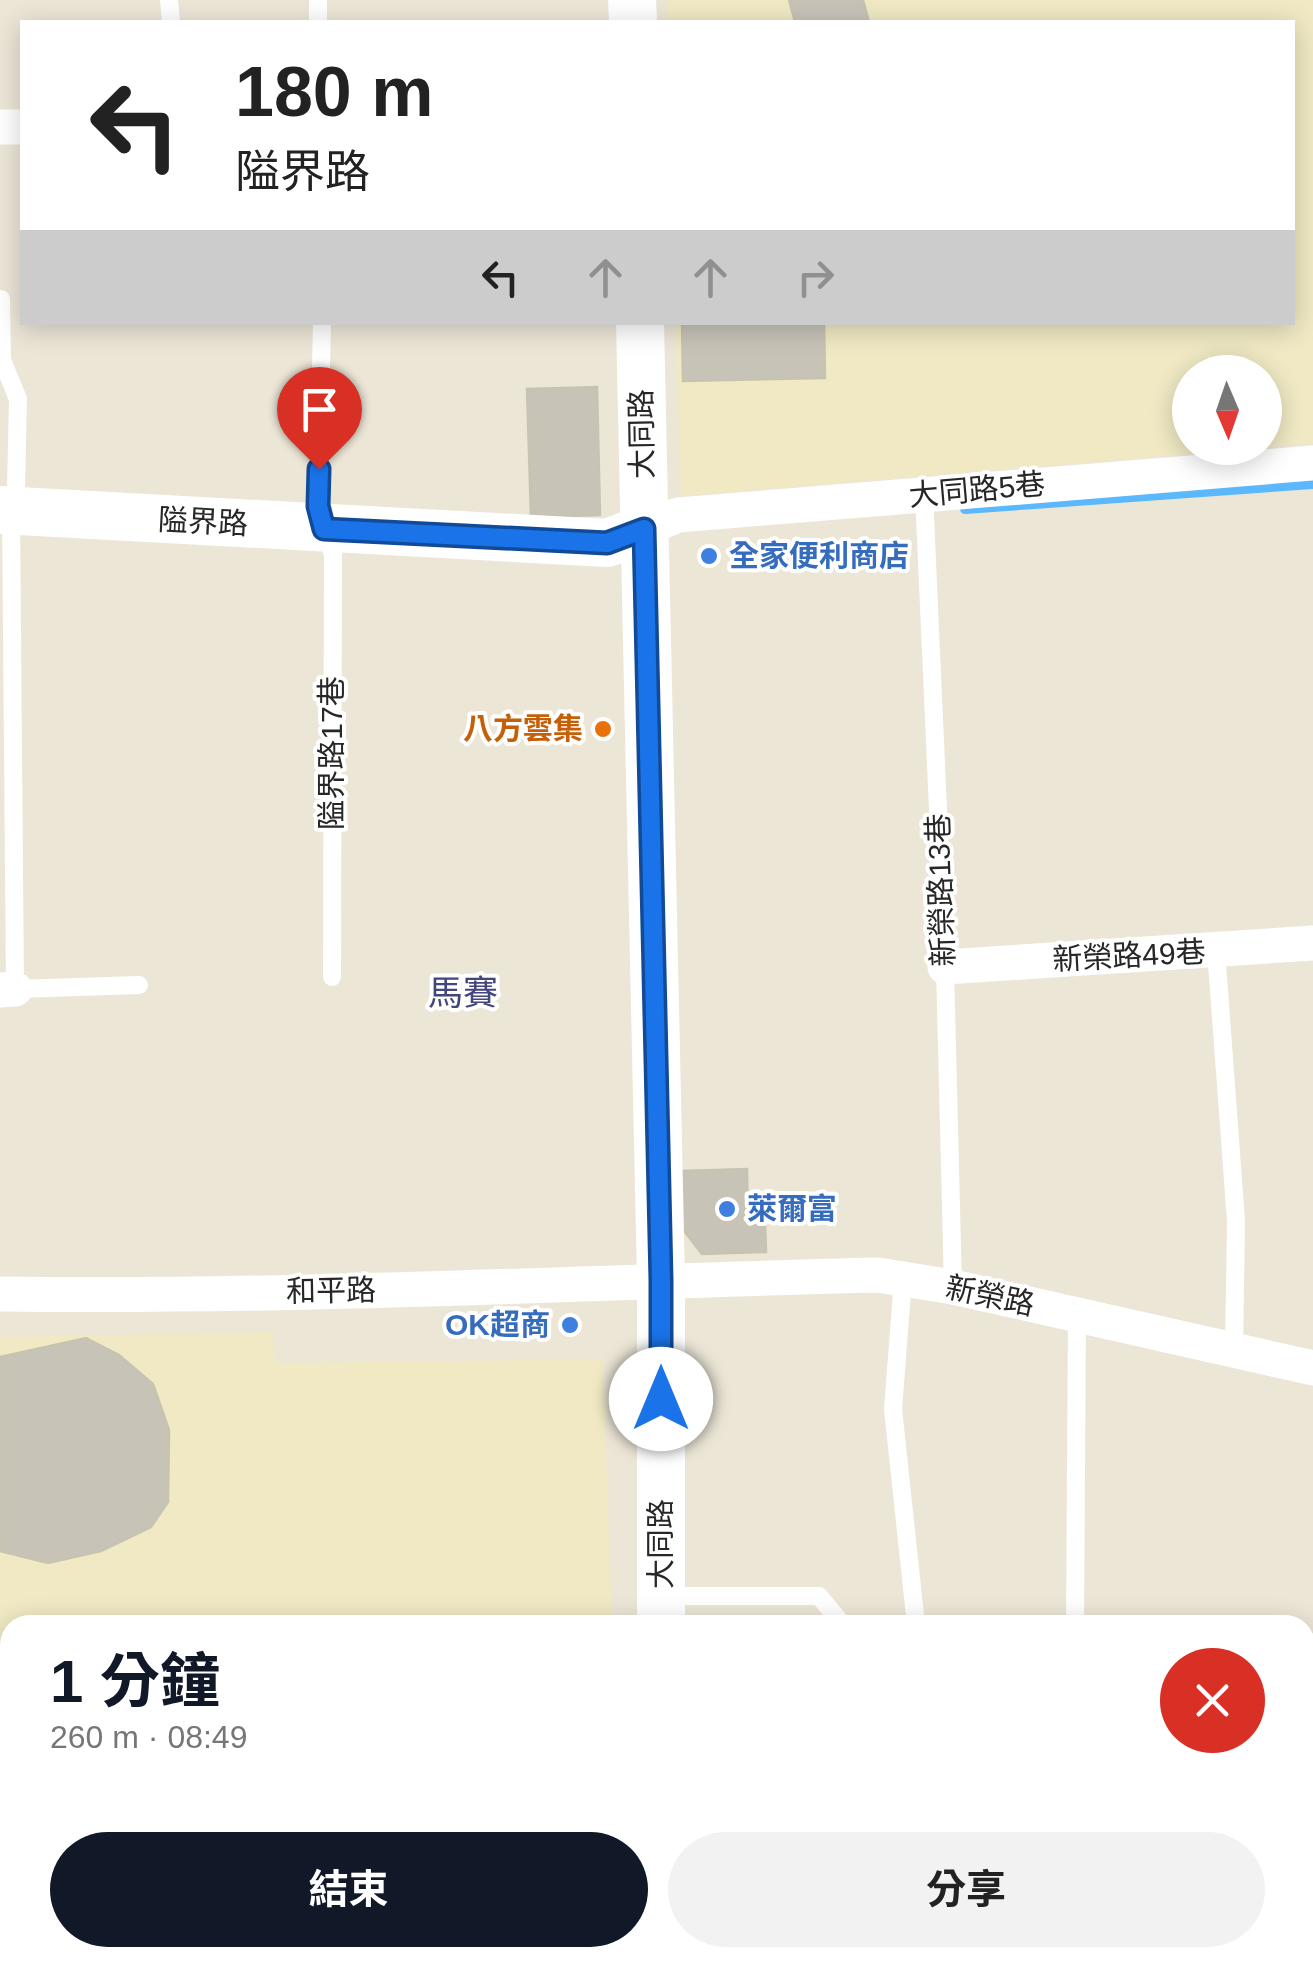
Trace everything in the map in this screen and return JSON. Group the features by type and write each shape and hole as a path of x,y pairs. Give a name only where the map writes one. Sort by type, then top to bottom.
{"street":[{"name":"大同路","path":"640,325 661,1280 662,1610"},
{"name":"大同路5巷","path":"644,529 678,515 1313,463"},
{"name":"隘界路","path":"5,510 607,543 644,529"},
{"name":"新榮路49巷","path":"945,967 1313,944"},
{"name":"新榮路","path":"661,1280 878,1275 953,1287 1313,1368"},
{"name":"和平路","path":"0,1294 94,1296 661,1280"}],"lane":[{"path":"1,299 2,360 18,398 16,488 5,510 7,989 138,985"},
{"name":"隘界路17巷","path":"322,325 318,506 333,555 332,978"},
{"name":"新榮路13巷","path":"924,494 945,967 953,1287"},
{"path":"1216,950 1236,1221 1234,1351"},
{"path":"903,1279 894,1409 915,1615"},
{"path":"1075,1615 1077,1315"},
{"path":"662,1610 819,1596 835,1615"}],"shaded area":[{"path":"668,0 1313,0 1313,443 1282,446 1282,355 1172,355 1172,455 681,496 676,325 1295,325 1295,20 668,20"},
{"path":"273,1332 275,1363 603,1359 612,1615 0,1615 0,1337"}],"building":[{"path":"789,0 863,0 868,20 794,20"},
{"path":"682,325 824,325 825,378 683,381"},
{"path":"597,387 600,515 531,517 527,389"},
{"path":"747,1169 748,1221 765,1220 766,1252 702,1254 682,1228 681,1171"},
{"path":"86,1338 119,1355 153,1384 169,1430 168,1502 151,1527 101,1551 48,1563 0,1551 0,1357"}],"waterway":[{"path":"965,509 1313,484"}],"place":[{"name":"全家便利商店","path":"709,556"},
{"name":"八方雲集","path":"603,729"},
{"name":"萊爾富","path":"727,1209"},
{"name":"OK超商","path":"570,1325"}],"district":[{"name":"馬賽","path":"463,993"}],"route":[{"path":"319,469 318,506 324,529 607,543 644,529 661,1399"}]}
